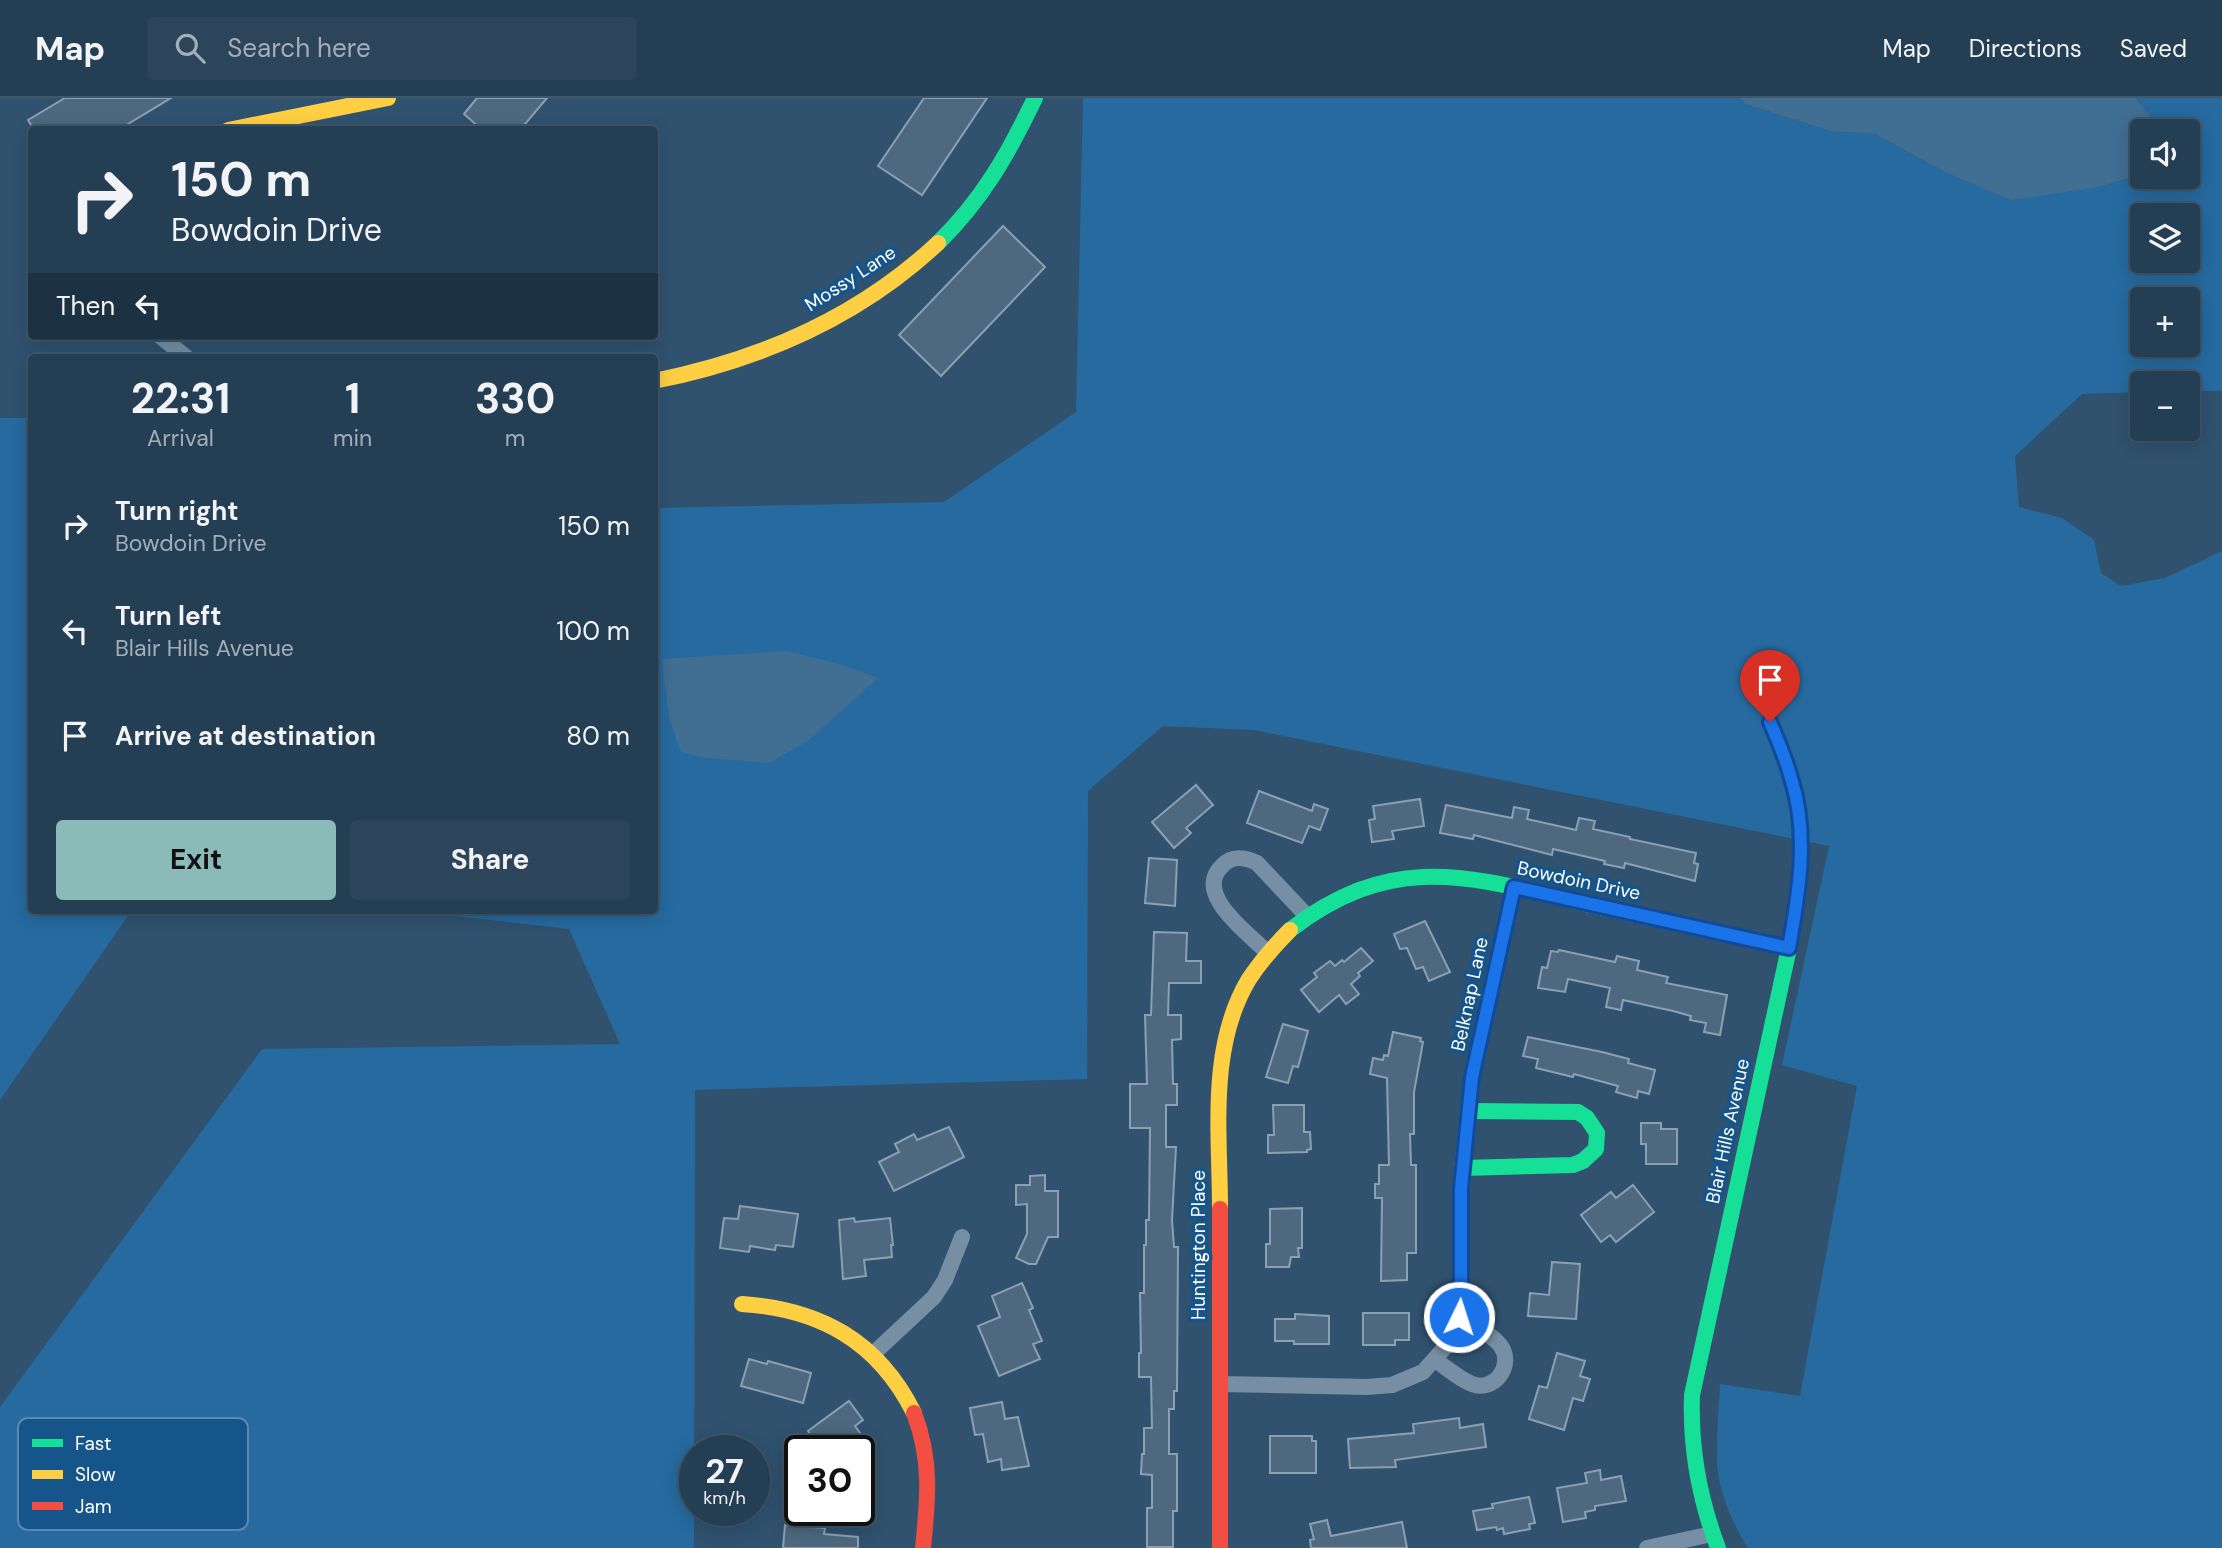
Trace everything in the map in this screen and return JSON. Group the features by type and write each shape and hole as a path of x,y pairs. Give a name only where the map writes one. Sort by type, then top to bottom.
{"street":[{"path":"248,126 388,98"},
{"name":"Mossy Lane","path":"658,380 713,369 772,348 831,319 889,283 943,237 981,196 1012,146 1035,98"},
{"path":"165,340 182,354"},
{"name":"Blair Hills Avenue","path":"1715,1541 1705,1516 1695,1469 1690,1420 1692,1395 1789,948 1798,895 1801,840 1792,779 1770,722"},
{"path":"1267,952 1215,896 1213,879 1218,869 1236,858 1257,863 1307,916"},
{"name":"Bowdoin Drive","path":"1321,907 1365,886 1411,876 1466,878 1789,948"},
{"name":"Belknap Lane","path":"1220,1384 1367,1387 1392,1385 1423,1372 1435,1360 1454,1332 1459,1317 1461,1292 1462,1168 1472,1077 1514,887"},
{"name":"Huntington Place","path":"1220,1548 1220,1067 1234,1010 1246,985 1267,952 1321,907"},
{"path":"1462,1168 1573,1165 1588,1159 1595,1151 1598,1140 1595,1125 1588,1117 1578,1112 1468,1111"},
{"path":"873,1354 933,1297 945,1280 962,1237"},
{"path":"742,1304 764,1304 794,1309 851,1336 886,1367 905,1394 926,1449 929,1487 923,1548"},
{"path":"1435,1360 1474,1385 1494,1382 1502,1374 1505,1365 1501,1346 1459,1317"},
{"path":"1647,1548 1715,1541"}],"shaded area":[{"path":"1083,98 1740,98 1745,104 1830,131 1875,134 1943,171 2099,187 2130,178 2130,189 2200,189 2200,119 2152,119 2136,98 2222,98 2222,391 2200,391 2200,371 2130,371 2130,392 2082,394 2015,456 2019,507 2062,518 2094,540 2101,573 2121,586 2165,578 2222,551 2222,1548 1748,1548 1740,1534 1726,1503 1719,1476 1717,1450 1720,1384 1800,1396 1857,1086 1782,1065 1829,846 1254,730 1163,726 1088,791 1087,1079 695,1090 694,1435 679,1435 679,1526 694,1526 694,1548 0,1548 0,1407 262,1049 620,1044 569,929 437,914 658,914 658,508 944,502 1076,412"},
{"path":"1740,98 2136,98 2152,119 2130,119 2130,178 2099,187 2011,200 1943,171 1875,134 1830,131 1745,104"},
{"path":"0,418 28,418 28,914 129,914 0,1100"},
{"path":"786,651 843,665 878,678 808,741 769,763 706,758 681,752 669,719 662,659"}],"building":[{"path":"65,98 171,98 125,126 32,126 28,120"},
{"path":"477,98 547,98 523,126 478,126 464,114"},
{"path":"924,98 987,98 922,195 878,166"},
{"path":"1003,226 1045,267 941,376 899,335"},
{"path":"1196,785 1213,805 1186,828 1191,833 1174,848 1152,822"},
{"path":"1259,791 1312,811 1314,804 1328,809 1320,830 1309,826 1302,843 1247,823"},
{"path":"1420,799 1424,826 1392,831 1394,839 1372,842 1369,820 1375,819 1373,806"},
{"path":"1446,805 1512,818 1514,807 1529,810 1527,819 1576,830 1579,818 1595,821 1593,829 1696,853 1694,863 1698,864 1695,881 1625,863 1624,868 1604,864 1605,861 1553,849 1552,855 1474,835 1473,839 1440,833"},
{"path":"1149,858 1177,860 1175,906 1145,903"},
{"path":"1425,921 1450,972 1429,981 1423,967 1416,969 1407,948 1400,949 1394,934"},
{"path":"1154,932 1187,933 1186,961 1201,961 1201,983 1169,983 1168,1015 1181,1015 1181,1039 1172,1040 1173,1084 1177,1084 1177,1105 1166,1105 1166,1147 1176,1147 1172,1220 1174,1247 1178,1247 1177,1391 1174,1391 1174,1409 1169,1409 1169,1454 1177,1454 1177,1511 1173,1511 1173,1547 1147,1547 1147,1508 1152,1508 1152,1475 1141,1474 1144,1428 1152,1428 1151,1377 1139,1377 1139,1353 1140,1293 1144,1293 1144,1245 1146,1220 1149,1220 1150,1128 1130,1128 1130,1084 1147,1084 1145,1015 1151,1015"},
{"path":"1361,948 1373,961 1358,973 1360,976 1351,984 1359,994 1346,1004 1339,995 1319,1012 1301,990 1317,977 1314,973 1330,961 1335,966"},
{"path":"1559,950 1615,962 1617,956 1639,961 1637,970 1668,977 1666,983 1727,995 1720,1035 1704,1032 1706,1023 1690,1020 1691,1016 1673,1011 1623,1000 1621,1010 1606,1007 1610,988 1568,979 1565,992 1538,988 1542,967 1547,968 1551,951"},
{"path":"1283,1024 1308,1031 1298,1067 1293,1066 1288,1083 1266,1077"},
{"path":"1393,1032 1421,1038 1420,1041 1423,1042 1414,1092 1414,1134 1410,1134 1411,1165 1416,1165 1416,1253 1407,1253 1407,1280 1381,1281 1382,1198 1375,1198 1375,1184 1379,1184 1379,1165 1389,1165 1387,1078 1370,1074 1373,1058 1383,1060 1384,1055 1388,1056"},
{"path":"1528,1037 1629,1059 1628,1063 1655,1070 1649,1094 1638,1091 1637,1098 1616,1092 1618,1086 1574,1074 1573,1077 1536,1068 1538,1059 1523,1056"},
{"path":"1273,1105 1304,1105 1304,1132 1310,1132 1311,1149 1307,1152 1268,1153 1268,1135 1274,1135"},
{"path":"1641,1123 1661,1123 1661,1129 1677,1129 1677,1164 1646,1164 1646,1144 1641,1144"},
{"path":"949,1127 964,1157 894,1191 879,1162 899,1152 895,1144 914,1134 917,1140"},
{"path":"1045,1175 1045,1191 1058,1191 1058,1237 1048,1237 1036,1264 1029,1264 1016,1258 1027,1234 1027,1204 1016,1205 1016,1185 1030,1185 1030,1176"},
{"path":"1633,1185 1654,1212 1616,1242 1610,1235 1601,1242 1581,1215 1611,1192 1616,1198"},
{"path":"740,1206 798,1214 793,1247 776,1245 775,1250 750,1246 749,1252 720,1248 724,1218 738,1219"},
{"path":"1302,1208 1302,1248 1298,1248 1299,1257 1291,1257 1289,1267 1266,1267 1266,1244 1270,1244 1270,1209"},
{"path":"854,1218 855,1222 890,1218 892,1257 864,1260 866,1276 843,1279 839,1220"},
{"path":"1552,1262 1580,1264 1576,1319 1528,1316 1530,1293 1549,1295"},
{"path":"1022,1283 1033,1308 1029,1310 1042,1341 1033,1344 1040,1359 999,1376 978,1326 1000,1317 992,1296"},
{"path":"1363,1313 1409,1313 1409,1340 1395,1340 1395,1345 1363,1345"},
{"path":"1295,1314 1329,1316 1329,1344 1275,1341 1275,1319 1295,1319"},
{"path":"1557,1353 1585,1361 1580,1376 1590,1379 1583,1401 1573,1398 1564,1430 1529,1419 1539,1386 1547,1388"},
{"path":"749,1359 767,1364 768,1361 811,1373 803,1403 741,1386"},
{"path":"849,1401 863,1420 855,1426 861,1435 811,1435 808,1431"},
{"path":"1002,1402 1005,1419 1018,1417 1029,1466 1002,1470 1001,1459 988,1462 983,1434 975,1435 970,1408"},
{"path":"1459,1418 1460,1428 1483,1424 1486,1447 1395,1460 1396,1467 1350,1468 1348,1439 1414,1433 1413,1424"},
{"path":"1270,1436 1312,1436 1312,1441 1316,1441 1316,1473 1270,1473"},
{"path":"1600,1470 1601,1480 1621,1476 1626,1501 1595,1506 1595,1510 1585,1512 1586,1518 1563,1522 1557,1488 1587,1483 1585,1473"},
{"path":"1529,1497 1535,1523 1529,1524 1530,1529 1504,1534 1503,1528 1477,1530 1473,1511 1493,1508 1492,1504"},
{"path":"1327,1520 1331,1536 1402,1522 1407,1548 1311,1548 1310,1540 1314,1539 1310,1524"},
{"path":"785,1526 825,1528 824,1534 858,1537 858,1548 783,1548"}],"traffic: fast":[{"path":"938,243 981,193 1015,138 1035,98"},
{"path":"1718,1548 1697,1473 1692,1395 1789,948 1800,862 1800,819 1796,798 1789,770 1770,722"},
{"path":"1290,930 1329,904 1366,887 1403,879 1438,877 1512,887 1789,948"},
{"path":"1462,1168 1573,1165 1583,1161 1596,1149 1597,1133 1587,1118 1578,1112 1468,1111"}],"traffic: slow":[{"path":"248,126 388,98"},
{"path":"658,380 732,361 806,332 875,293 938,243"},
{"path":"1220,1209 1219,1091 1227,1033 1236,1005 1249,979 1268,953 1290,930"},
{"path":"742,1304 797,1313 844,1333 883,1366 914,1413"}],"traffic: jam":[{"path":"1220,1209 1220,1548"},
{"path":"914,1413 926,1463 927,1496 923,1548"}],"route":[{"path":"1459,1317 1462,1168 1472,1077 1514,887 1789,948 1798,895 1801,840 1792,779 1770,722"}]}
